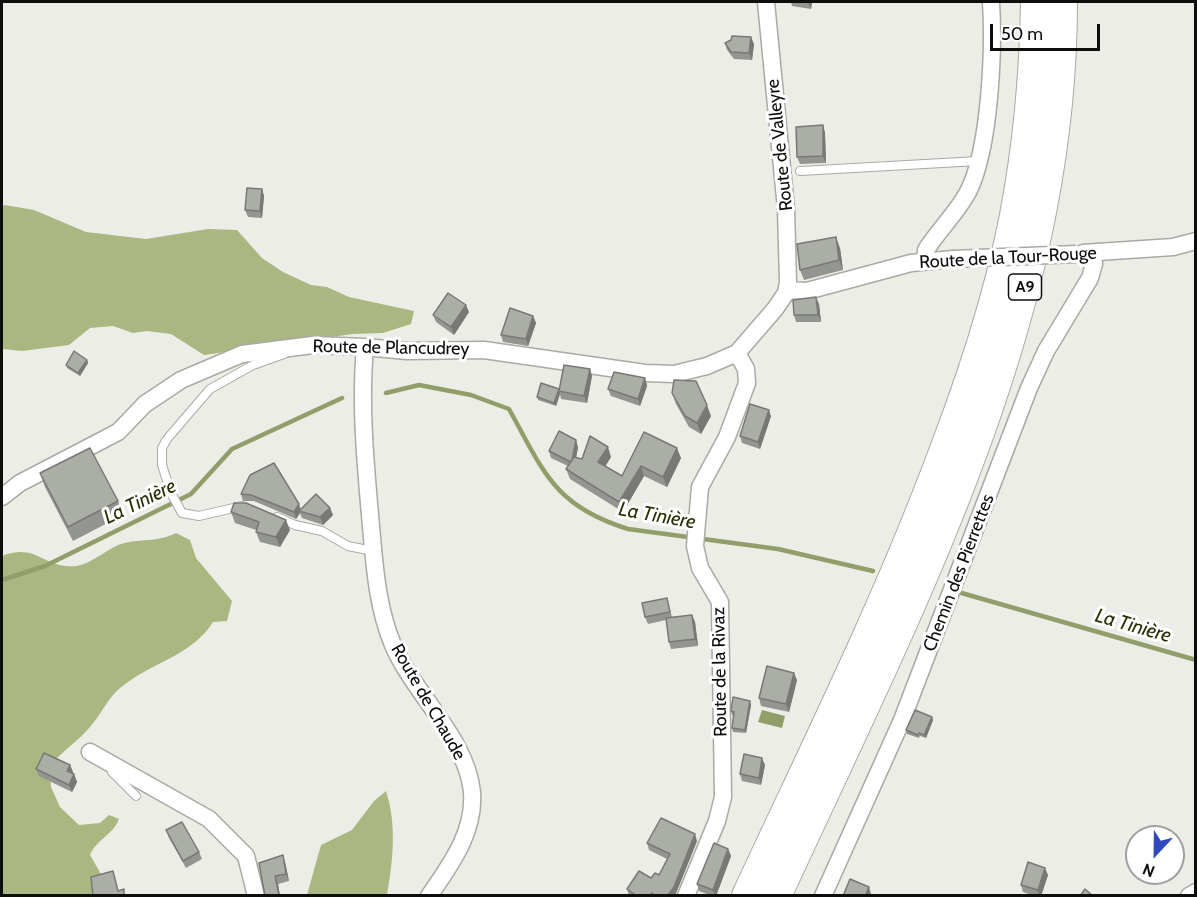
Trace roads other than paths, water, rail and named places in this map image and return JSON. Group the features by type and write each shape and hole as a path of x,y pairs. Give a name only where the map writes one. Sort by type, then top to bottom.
{"highway":[{"name":"A9","path":"747,896 890,585 928,495 973,376 991,314 1020,188 1032,90 1036,2"},
{"name":"A9","path":"776,896 931,559 997,383 1028,277 1046,190 1058,91 1062,2"}],"street":[{"name":"Route de Valleyre","path":"765,2 787,216 787,290"},
{"path":"925,261 929,244 969,190 978,160 989,86 991,2"},
{"name":"Route de la Tour-Rouge","path":"787,290 815,289 925,261 1173,247 1196,240"},
{"name":"Chemin des Pierrettes","path":"823,896 895,738 1029,388 1049,346 1090,278 1094,264 1084,253"},
{"name":"Route de Plancudrey","path":"2,496 20,483 118,432 145,404 194,372 250,352 290,347 365,346 407,351 484,350 662,374 698,368 737,353 775,309 787,290"},
{"name":"Route de Chaude","path":"365,346 361,392 374,551 381,601 393,645 410,678 454,743 470,777 472,806 467,832 452,862 429,896"},
{"name":"Route de la Rivaz","path":"687,896 720,815 724,780 720,602 700,568 695,546 697,499 702,481 724,444 746,388 746,369 737,353"},
{"path":"90,752 189,806 219,828 246,856 256,896"},
{"path":"1189,896 1196,892"}],"lane":[{"path":"800,171 978,160"},
{"path":"251,507 236,507 199,516 188,515 179,510 171,493 161,455 162,448 201,398 222,380 253,365 278,357 290,347"},
{"path":"267,512 290,524 322,531 348,546 374,551"},
{"path":"107,761 108,767 136,796"}],"waterway":[{"name":"La Tinière","path":"386,393 419,385 471,395 509,409 532,451 554,484 567,498 603,520 628,529 778,549 873,571"},
{"name":"La Tinière","path":"2,580 45,566 191,494 232,449 342,398"},
{"name":"La Tinière","path":"958,592 1196,660"}]}
